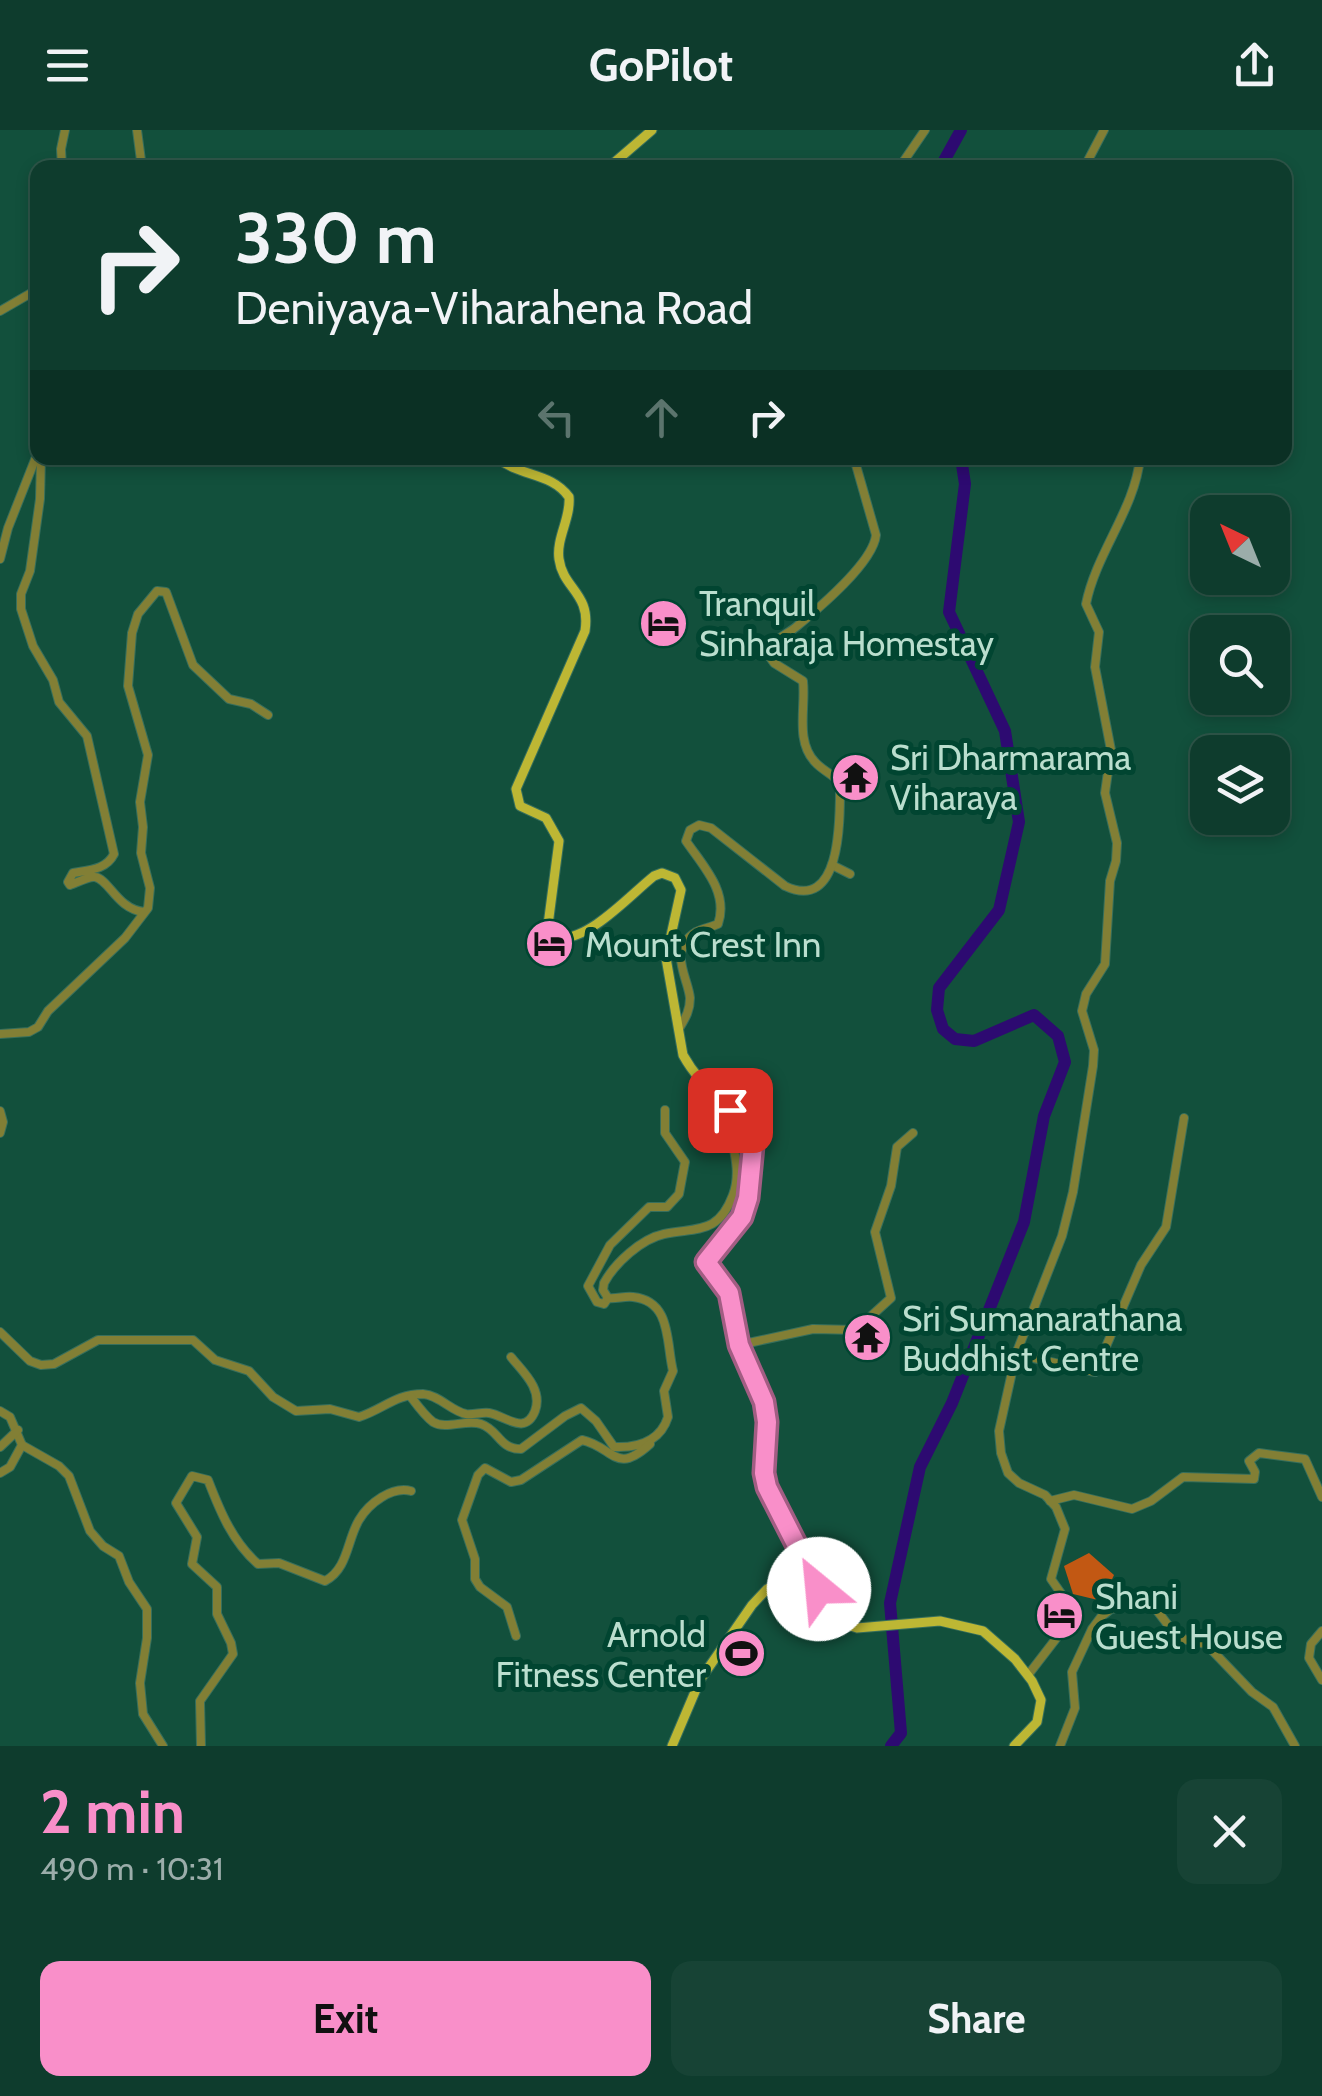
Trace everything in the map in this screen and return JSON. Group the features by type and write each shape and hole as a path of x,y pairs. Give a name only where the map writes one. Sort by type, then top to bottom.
{"main road":[{"path":"617,160 652,130"},
{"path":"507,465 553,480 568,497 559,559 588,615 585,631 516,789 520,806 546,818 559,841 548,926 558,938 573,938 654,876 670,874 681,890 666,958 683,1055 730,1110 753,1146 748,1198 742,1217 706,1262 729,1293 739,1345 766,1410 767,1487 808,1568 846,1626 952,1622 983,1631 1015,1659 1038,1691 1041,1712 1014,1746"},
{"path":"672,1746 700,1680 752,1606 767,1589 808,1568"}],"street":[{"path":"62,160 65,130"},
{"path":"137,130 141,160"},
{"path":"904,160 925,130"},
{"path":"1088,160 1104,130"},
{"path":"0,311 30,294"},
{"path":"0,560 8,528 35,465"},
{"path":"39,465 34,552 21,594 21,609 32,646 52,680 59,702 87,736 114,854 102,868 73,873 68,882 70,886 94,876 118,900 144,912"},
{"path":"680,1028 688,1013 690,994 681,974 681,954 697,931 718,924 722,910 719,893 686,841 690,830 699,824 711,828 798,893 807,894 820,886 832,865 840,818 840,784 814,761 802,738 804,682 767,654 770,646 853,573 875,544 876,535 856,465"},
{"path":"1028,1675 1066,1627 1064,1599 1051,1579 1064,1529 1050,1501 1008,1473 1000,1453 999,1431 1016,1354 1062,1236 1087,1112 1094,1050 1082,1011 1086,994 1105,964 1110,881 1117,843 1105,793 1110,750 1095,667 1099,632 1086,604 1138,465"},
{"path":"0,1034 29,1032 38,1027 48,1011 125,938 148,908 150,888 141,853 144,827 140,802 148,755 128,686 132,634 138,614 157,591 166,592 193,665 229,699 251,704 268,715"},
{"path":"832,865 850,874"},
{"path":"608,1298 604,1304 597,1302 588,1286 610,1245 649,1207 667,1207 679,1194 685,1162 665,1132 665,1110"},
{"path":"608,1298 604,1283 632,1251 665,1234 705,1229 722,1215 737,1177 736,1146 728,1120 730,1110"},
{"path":"0,1111 0,1132"},
{"path":"1016,1354 1095,1372 1141,1265 1166,1227 1184,1118"},
{"path":"739,1345 813,1329 856,1330 865,1326 870,1316 891,1298 875,1232 891,1186 898,1148 913,1133"},
{"path":"516,1636 508,1607 480,1588 475,1579 475,1558 462,1520 478,1475 485,1468 510,1482 521,1480 582,1440 595,1443 614,1459 624,1460 642,1451 668,1417 664,1391 674,1371 666,1343 666,1320 659,1310 640,1298 608,1298"},
{"path":"0,1332 30,1361 42,1366 54,1364 98,1340 193,1340 215,1360 250,1371 272,1397 296,1410 330,1409 359,1417 394,1398 430,1395 464,1414 492,1414 522,1424 534,1416 538,1400 533,1384 511,1357"},
{"path":"411,1397 432,1422 442,1426 465,1421 483,1424 492,1429 503,1446 512,1449 520,1449 581,1408 596,1421 614,1447 632,1448 655,1436"},
{"path":"0,1411 10,1417 22,1445 10,1466 0,1472"},
{"path":"0,1447 18,1430"},
{"path":"22,1445 69,1476 90,1531 119,1556 147,1609 140,1683 143,1714 163,1746"},
{"path":"1050,1501 1074,1495 1132,1509 1151,1501 1183,1477 1254,1479 1249,1460 1259,1453 1305,1459 1322,1497"},
{"path":"201,1746 200,1701 232,1654 217,1614 217,1587 195,1570 192,1556 197,1537 176,1503 192,1476 208,1480 224,1522 258,1564 279,1563 325,1581 333,1577 342,1562 360,1518 388,1492 400,1488 411,1491"},
{"path":"1060,1746 1074,1708 1072,1672 1092,1629 1112,1609 1141,1603 1154,1608 1178,1638 1206,1644 1252,1692 1273,1707 1295,1746"},
{"path":"1322,1630 1311,1644 1309,1658 1322,1680"}],"shaded area":[{"path":"1089,1553 1114,1575 1102,1601 1073,1594 1064,1566"}],"waterway":[{"path":"944,160 961,130"},
{"path":"891,1746 901,1733 890,1603 920,1467 952,1403 1024,1222 1044,1116 1065,1062 1058,1036 1034,1015 974,1041 955,1039 943,1029 937,1010 939,988 999,910 1019,822 1005,731 949,612 965,484 962,465"}],"place":[{"name":"Tranquil Sinharaja Homestay","path":"664,623"},
{"name":"Sri Dharmarama Viharaya","path":"855,777"},
{"name":"Mount Crest Inn","path":"550,944"},
{"name":"Sri Sumanarathana Buddhist Centre","path":"867,1338"},
{"name":"Shani Guest House","path":"1060,1616"},
{"name":"Arnold Fitness Center","path":"741,1654"}],"route":[{"path":"730,1110 752,1141 748,1198 742,1217 706,1262 729,1293 739,1345 764,1402 767,1487 819,1589"}]}
